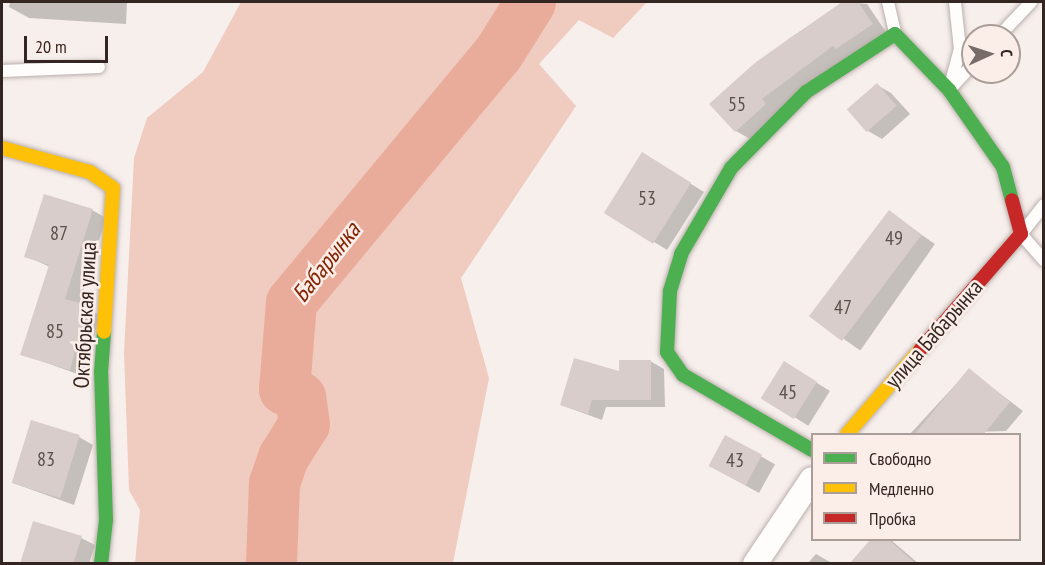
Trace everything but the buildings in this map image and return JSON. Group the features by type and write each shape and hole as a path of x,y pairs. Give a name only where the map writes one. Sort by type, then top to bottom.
{"street":[{"path":"811,449 683,375 667,352 670,291 681,254 731,168 806,92 896,34 949,90 1003,167 1021,234"},
{"name":"Октябрьская улица","path":"2,148 90,172 113,188 101,372 106,520 101,564"},
{"name":"улица Бабарынка","path":"849,433 1021,234"},
{"path":"755,564 811,482"}],"lane":[{"path":"888,2 896,34"},
{"path":"949,90 960,49 955,2"},
{"path":"1010,24 1031,2"},
{"path":"2,70 99,67"},
{"path":"949,90 961,77"},
{"path":"1044,205 1021,234 1044,260"}],"shaded area":[{"path":"241,2 647,2 613,38 579,20 539,64 576,106 461,278 489,378 453,563 135,563 140,510 129,490 124,353 134,158 147,118 203,72"}],"waterway":[{"name":"Бабарынка","path":"271,564 274,483 283,457 304,424 300,397 284,389 291,302 498,53 530,2"}],"traffic: fast":[{"path":"811,449 683,375 667,352 670,291 681,254 731,168 806,92 895,34 949,90 1003,167 1012,200"},
{"path":"101,564 106,520 101,372 104,332"}],"traffic: slow":[{"path":"2,148 90,172 113,188 104,332"},
{"path":"848,433 920,350"}],"traffic: jam":[{"path":"920,350 1021,234 1012,200"}]}
